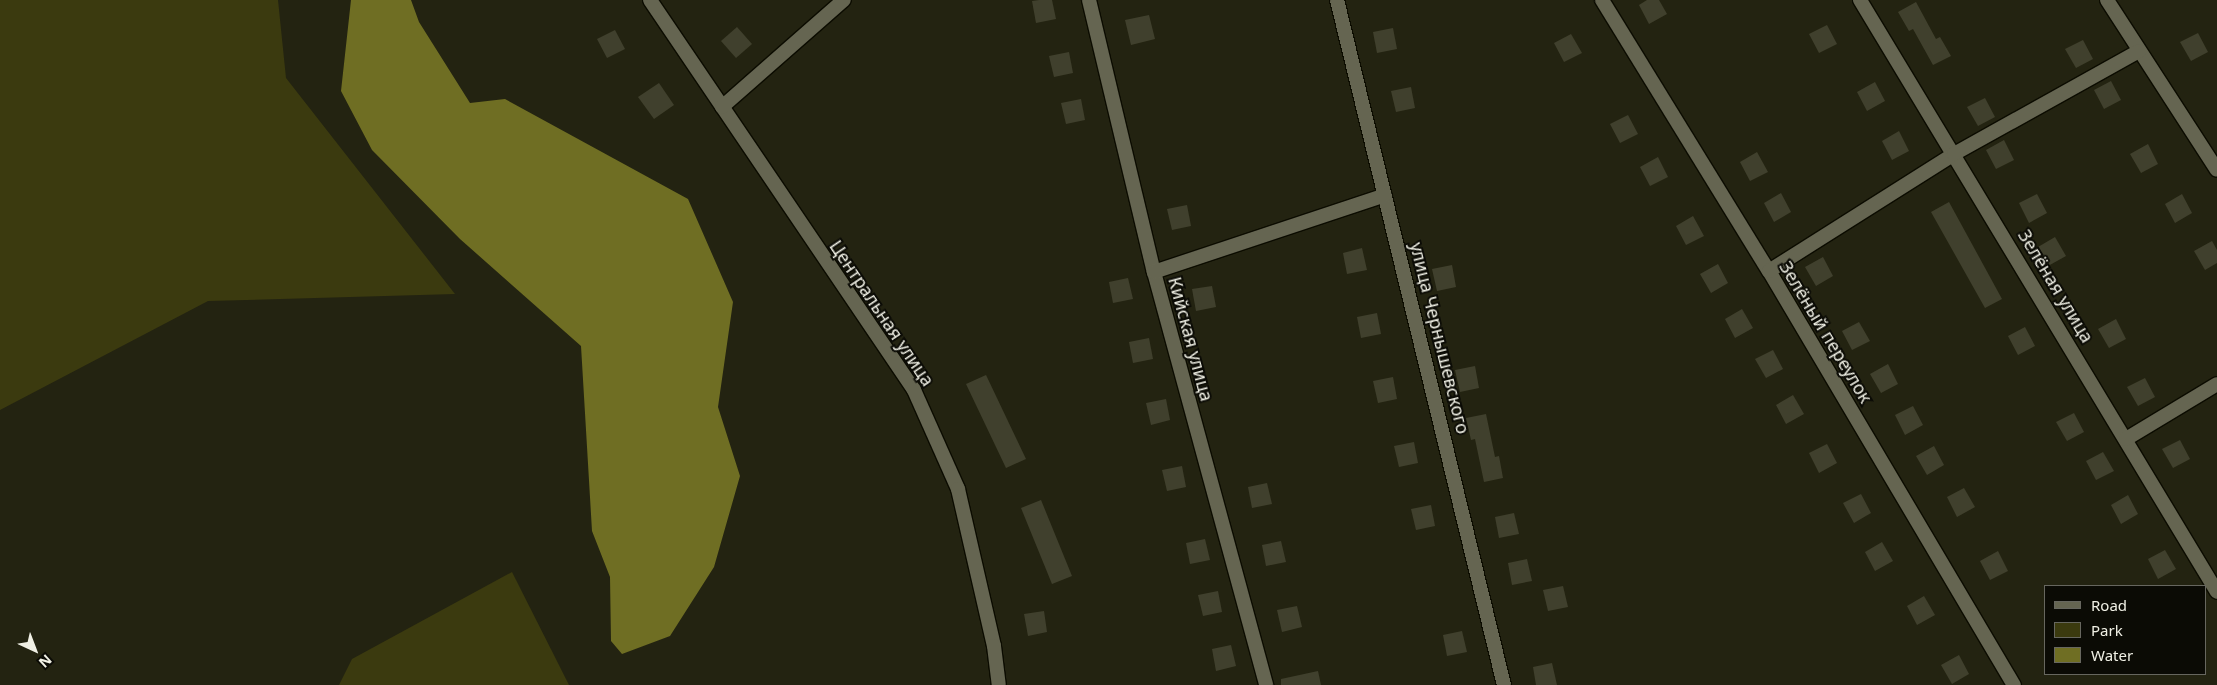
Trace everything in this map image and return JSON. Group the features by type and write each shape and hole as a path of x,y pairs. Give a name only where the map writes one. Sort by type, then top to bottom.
{"street":[{"name":"Центральная улица","path":"650,0 914,390 958,489 994,646 999,685"},
{"path":"722,107 844,0"},
{"name":"Кийская улица","path":"1089,0 1154,272 1266,685"},
{"name":"улица Чернышевского","path":"1338,0 1504,685"},
{"path":"1604,4 1618,0"},
{"name":"Зелёная улица","path":"1860,0 2217,592"},
{"path":"2107,0 2217,170"},
{"name":"Зелёный переулок","path":"1604,4 1769,271 2014,685"},
{"path":"1769,271 1954,154 2139,51"},
{"path":"1154,272 1385,195"},
{"path":"2126,439 2217,384"}],"green space":[{"path":"0,0 278,0 286,78 455,294 208,301 0,410"},
{"path":"512,572 569,685 339,685 352,659"}],"water":[{"path":"351,0 411,0 419,22 470,103 505,99 688,199 733,302 718,407 740,476 714,567 670,636 622,654 611,641 610,577 592,531 581,346 460,239 372,150 341,91"}],"building":[{"path":"1052,0 1056,19 1036,23 1032,1"},
{"path":"1647,0 1659,0 1667,14 1649,24 1639,5"},
{"path":"1916,2 1936,39 1940,37 1951,56 1933,65 1913,29 1909,31 1898,12"},
{"path":"1149,15 1155,39 1131,45 1125,20"},
{"path":"1827,25 1837,44 1819,53 1809,34"},
{"path":"737,27 752,44 736,58 721,41"},
{"path":"1393,28 1397,49 1377,53 1373,32"},
{"path":"615,30 625,49 607,58 597,39"},
{"path":"2198,33 2208,52 2191,61 2180,42"},
{"path":"1571,34 1582,53 1564,62 1554,43"},
{"path":"2083,40 2093,59 2076,68 2065,49"},
{"path":"1069,52 1073,73 1054,77 1049,56"},
{"path":"2111,81 2121,100 2104,109 2094,90"},
{"path":"1875,82 1885,101 1867,111 1857,92"},
{"path":"659,83 674,105 654,119 638,97"},
{"path":"1411,87 1415,108 1396,112 1391,91"},
{"path":"1985,98 1995,117 1978,126 1967,107"},
{"path":"1081,99 1085,120 1066,124 1061,103"},
{"path":"1628,115 1638,134 1620,143 1610,124"},
{"path":"1899,131 1909,151 1892,160 1882,141"},
{"path":"2004,140 2014,160 1996,169 1986,150"},
{"path":"2148,144 2158,164 2141,173 2130,154"},
{"path":"1757,152 1768,172 1750,181 1740,162"},
{"path":"1658,157 1668,177 1650,186 1640,167"},
{"path":"1781,193 1791,212 1774,222 1764,203"},
{"path":"2037,194 2047,213 2029,223 2019,203"},
{"path":"2182,194 2192,213 2175,223 2165,204"},
{"path":"1949,202 2002,299 1985,308 1931,212"},
{"path":"1187,205 1191,226 1172,230 1167,209"},
{"path":"1693,216 1704,236 1686,245 1676,226"},
{"path":"2055,237 2066,256 2048,266 2038,247"},
{"path":"2212,241 2217,250 2217,263 2205,270 2194,251"},
{"path":"1362,248 1367,270 1347,274 1343,253"},
{"path":"1823,257 1833,276 1816,286 1805,267"},
{"path":"1718,264 1728,283 1711,293 1700,274"},
{"path":"1452,265 1456,287 1437,291 1432,269"},
{"path":"1128,278 1133,299 1113,303 1109,282"},
{"path":"1212,286 1216,307 1196,311 1192,289"},
{"path":"1742,309 1753,328 1735,338 1725,319"},
{"path":"1377,313 1381,334 1361,338 1357,317"},
{"path":"2116,319 2126,339 2109,348 2098,329"},
{"path":"1859,322 1870,341 1852,350 1842,331"},
{"path":"2025,327 2035,346 2018,355 2008,336"},
{"path":"1149,338 1153,359 1133,363 1129,342"},
{"path":"1773,350 1783,369 1766,378 1755,359"},
{"path":"1888,364 1898,384 1881,393 1870,374"},
{"path":"1475,366 1479,388 1460,392 1455,370"},
{"path":"986,375 1026,459 1006,468 966,384"},
{"path":"1393,377 1397,399 1378,403 1373,381"},
{"path":"2145,378 2155,397 2138,406 2127,387"},
{"path":"1793,395 1804,414 1786,424 1776,405"},
{"path":"1166,399 1170,420 1151,425 1146,403"},
{"path":"1913,406 1923,425 1905,435 1895,415"},
{"path":"2074,413 2084,432 2067,441 2056,422"},
{"path":"1486,414 1495,457 1499,456 1503,478 1484,482 1475,439 1471,440 1466,418"},
{"path":"2180,440 2190,459 2173,468 2162,449"},
{"path":"1414,442 1418,463 1399,467 1394,446"},
{"path":"1827,444 1837,463 1819,473 1809,453"},
{"path":"1934,446 1944,465 1927,475 1916,456"},
{"path":"2103,452 2114,471 2096,480 2086,461"},
{"path":"1182,466 1186,487 1167,491 1162,470"},
{"path":"1267,483 1272,504 1252,508 1248,487"},
{"path":"1964,488 1975,507 1957,517 1947,497"},
{"path":"1861,494 1871,513 1854,523 1843,503"},
{"path":"2128,495 2138,514 2121,524 2111,505"},
{"path":"1041,500 1072,576 1052,584 1021,508"},
{"path":"1431,505 1435,526 1416,530 1411,509"},
{"path":"1514,513 1519,534 1499,538 1495,517"},
{"path":"1205,539 1210,560 1190,564 1186,543"},
{"path":"1281,541 1286,562 1266,566 1262,545"},
{"path":"1882,542 1893,561 1875,571 1865,552"},
{"path":"2165,550 2176,569 2158,579 2148,559"},
{"path":"1998,551 2008,571 1990,580 1980,561"},
{"path":"1527,559 1532,581 1512,585 1508,563"},
{"path":"1563,586 1568,607 1548,611 1543,590"},
{"path":"1218,591 1222,612 1203,616 1198,595"},
{"path":"1924,596 1935,615 1917,625 1907,606"},
{"path":"1297,606 1302,627 1282,632 1277,610"},
{"path":"1044,611 1047,632 1028,636 1024,614"},
{"path":"1462,631 1467,652 1447,656 1443,635"},
{"path":"1231,645 1236,666 1216,671 1212,649"},
{"path":"1959,655 1969,674 1952,684 1941,665"},
{"path":"1552,663 1557,685 1536,685 1533,667"},
{"path":"1318,671 1321,685 1281,685 1281,679"}]}
